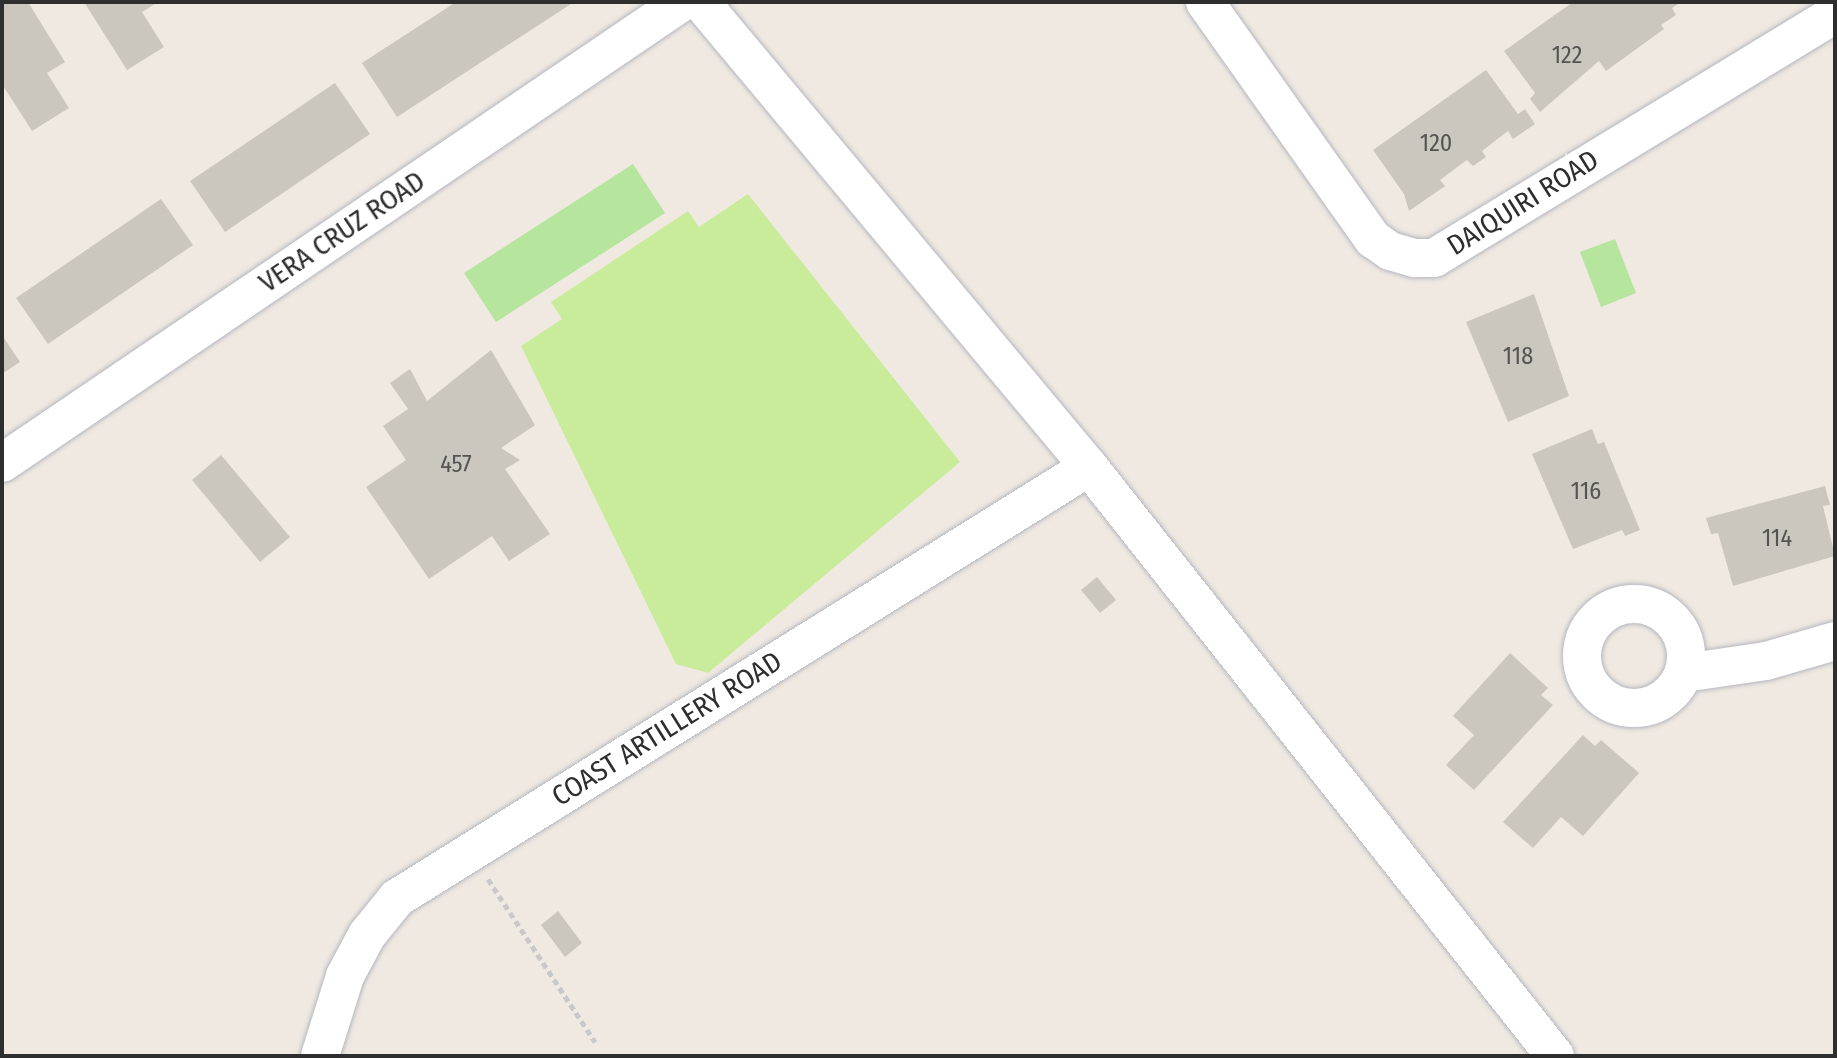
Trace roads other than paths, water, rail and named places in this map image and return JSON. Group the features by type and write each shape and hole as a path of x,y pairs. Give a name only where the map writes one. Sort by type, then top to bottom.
{"street":[{"name":"VERA CRUZ ROAD","path":"2,463 682,2"},
{"path":"701,2 1089,467 1555,1056"},
{"name":"DAIQUIRI ROAD","path":"1205,2 1373,239 1390,251 1415,258 1434,258 1835,14"},
{"name":"COAST ARTILLERY ROAD","path":"320,1056 345,976 367,935 397,898 1089,467"},
{"path":"1684,673 1766,661 1835,641"}]}
